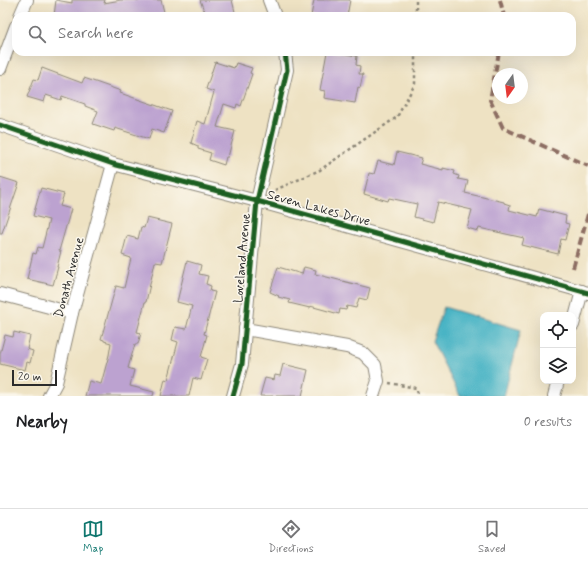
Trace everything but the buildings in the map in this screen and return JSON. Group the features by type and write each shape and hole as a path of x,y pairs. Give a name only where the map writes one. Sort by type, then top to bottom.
{"street":[{"path":"22,12 27,0"},
{"path":"269,0 274,12"},
{"path":"0,69 12,37"},
{"name":"Loveland Avenue","path":"234,396 242,364 257,201 287,70 285,56"},
{"name":"Seven Lakes Drive","path":"0,125 113,164 257,201 585,292"},
{"name":"Donath Avenue","path":"50,396 56,383 72,313 113,164"},
{"path":"576,317 585,292"},
{"path":"0,294 72,313"},
{"path":"245,329 347,347 363,353 375,365 378,381 372,396"},
{"path":"554,396 557,384"}],"path":[{"path":"416,0 416,12"},
{"path":"275,190 320,170 397,117 415,84 415,56"},
{"path":"378,381 416,388 419,396"}],"water":[{"path":"444,307 521,330 504,396 460,396 432,341"}],"marked path":[{"path":"500,0 503,12"},
{"path":"498,56 490,100 503,128 588,166"},
{"path":"573,268 588,214"}],"cycle path":[{"path":"233,396 242,364 257,201 287,70 285,56"},
{"path":"0,125 113,164 257,201 588,293"}]}
